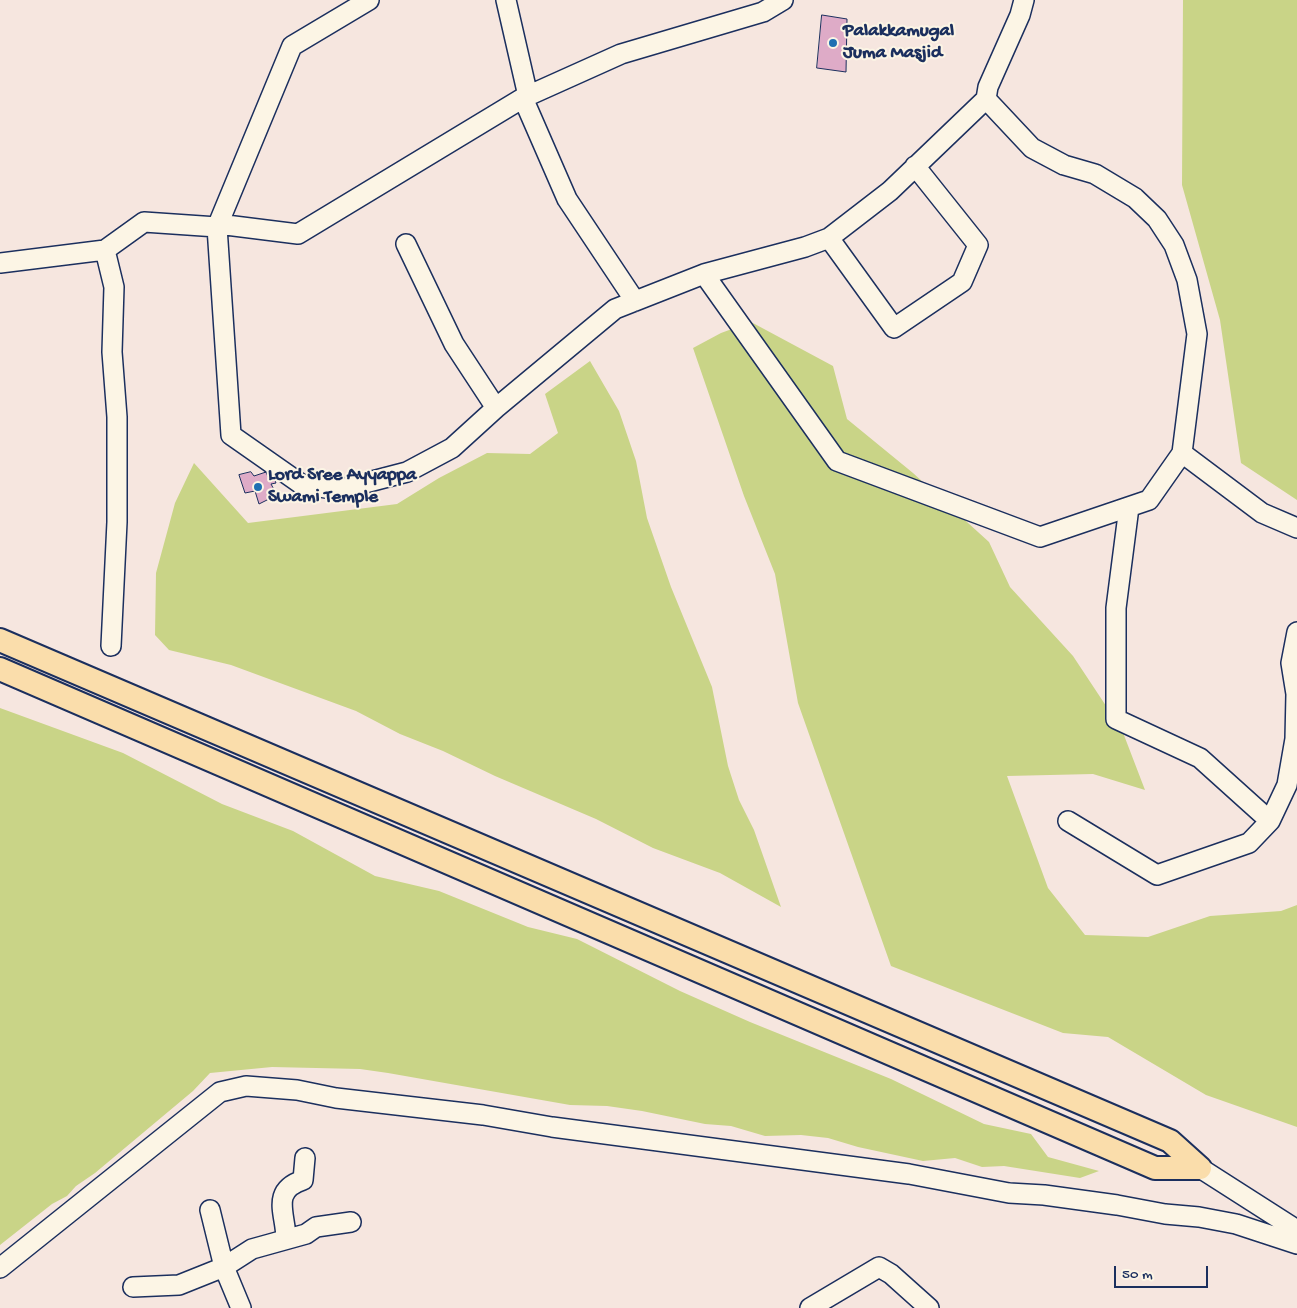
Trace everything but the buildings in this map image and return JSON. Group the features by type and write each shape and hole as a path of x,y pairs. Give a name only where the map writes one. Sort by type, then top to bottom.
{"main road":[{"path":"0,640 1170,1141 1200,1168"},
{"path":"0,669 1156,1168 1200,1168"}],"street":[{"path":"369,0 292,46 217,227 231,436 301,484 338,490 407,472 452,448 496,408 615,309 704,274 805,247 829,238 890,190 986,99 988,87 1020,15 1024,0"},
{"path":"506,0 525,97 567,199 635,301"},
{"path":"0,263 105,250 144,222 217,227 226,225 298,234 525,97 620,54 763,12 784,0"},
{"path":"704,274 837,461 1040,537 1149,500 1182,453 1197,334 1187,280 1174,245 1157,219 1135,198 1095,174 1064,165 1032,148 986,99"},
{"path":"829,238 894,328 962,282 978,245 915,166"},
{"path":"406,244 454,344 496,408"},
{"path":"105,250 114,287 112,352 117,417 117,522 111,646"},
{"path":"1182,453 1262,513 1297,528"},
{"path":"1129,506 1116,608 1116,720 1200,758 1270,820"},
{"path":"1068,821 1157,875 1249,843 1270,820 1287,785 1295,739 1296,694 1291,662 1297,632"},
{"path":"0,1268 220,1092 246,1086 297,1090 336,1098 483,1115 552,1127 909,1174 1009,1193 1044,1194 1166,1214 1199,1217 1236,1224 1297,1244"},
{"path":"286,1240 281,1205 284,1192 293,1183 303,1180 305,1158"},
{"path":"1200,1168 1297,1230"},
{"path":"210,1210 224,1266 241,1308"},
{"path":"133,1287 179,1285 224,1266 252,1249 306,1234 316,1227 351,1222"},
{"path":"810,1308 879,1267 891,1274 929,1308"}],"green space":[{"path":"1183,0 1297,0 1297,500 1241,463 1220,320 1182,185"},
{"path":"751,322 833,366 847,419 913,473 989,542 1010,587 1073,656 1122,730 1145,790 1093,774 1007,776 1048,888 1085,935 1148,937 1210,916 1281,911 1297,905 1297,1127 1206,1095 1108,1037 1063,1033 891,966 798,703 775,574 744,496 693,348 721,333"},
{"path":"590,361 619,411 636,461 647,518 671,587 712,687 728,766 739,800 754,830 781,907 720,873 653,848 596,819 495,776 443,751 400,734 356,711 231,665 169,650 155,635 156,573 175,503 194,463 248,523 397,504 439,478 487,453 530,454 558,433 545,394"},
{"path":"0,708 123,753 222,804 293,831 375,876 439,891 528,927 577,939 680,991 750,1022 891,1079 984,1124 1031,1134 1048,1157 1099,1171 1080,1178 1004,1166 982,1167 955,1158 923,1161 858,1147 828,1138 801,1135 765,1136 731,1126 705,1124 642,1111 607,1106 570,1105 388,1073 360,1069 272,1067 210,1073 193,1091 95,1173 76,1186 67,1196 52,1204 0,1245"}],"place":[{"name":"Palakkamugal Juma Masjid","path":"833,43"},
{"name":"Lord Sree Ayyappa Swami Temple","path":"258,487"}]}
